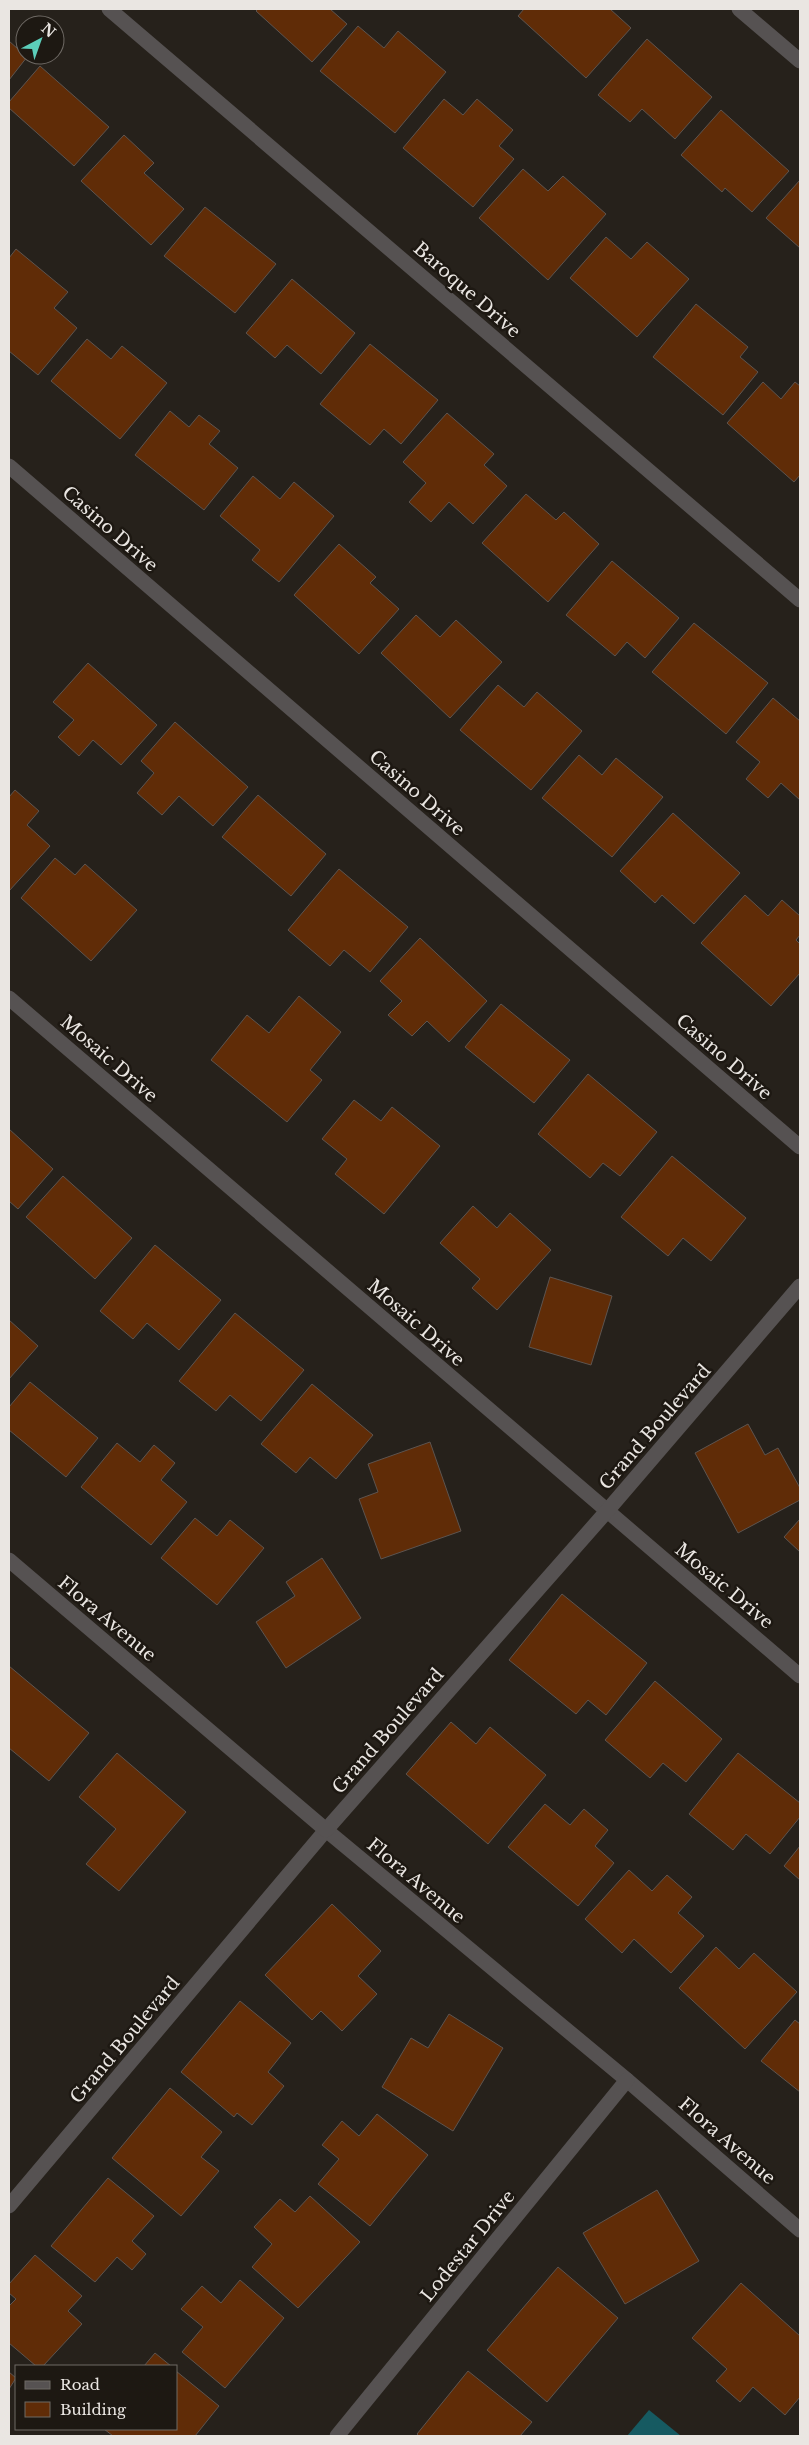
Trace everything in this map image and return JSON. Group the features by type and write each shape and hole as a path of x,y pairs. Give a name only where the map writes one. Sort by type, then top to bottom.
{"street":[{"name":"Baroque Drive","path":"109,9 800,600"},
{"path":"740,9 800,61"},
{"name":"Casino Drive","path":"9,466 800,1147"},
{"name":"Mosaic Drive","path":"9,998 800,1676"},
{"name":"Grand Boulevard","path":"9,2206 326,1830 607,1511 800,1286"},
{"name":"Flora Avenue","path":"9,1560 326,1830 627,2080 800,2230"},
{"name":"Lodestar Drive","path":"337,2436 627,2080"}],"water":[{"path":"649,2410 681,2436 627,2436"}],"building":[{"path":"258,9 330,9 347,24 312,62 256,11"},
{"path":"524,9 610,9 631,28 586,78 518,16"},
{"path":"358,26 384,48 398,31 446,72 395,133 320,71"},
{"path":"647,39 712,97 675,139 642,109 630,122 598,95"},
{"path":"9,41 15,46 15,65 21,65 9,80"},
{"path":"40,66 109,127 74,166 9,108 9,102"},
{"path":"444,99 463,115 477,99 513,130 499,146 514,159 473,207 403,148"},
{"path":"721,110 789,171 752,212 725,188 722,192 681,155"},
{"path":"124,135 154,163 144,173 184,209 151,245 81,181"},
{"path":"523,169 548,191 563,176 606,214 548,280 479,218"},
{"path":"800,180 800,248 766,218"},
{"path":"205,207 276,264 235,313 164,256"},
{"path":"606,237 631,259 647,242 689,279 637,337 570,278"},
{"path":"16,249 68,292 54,308 77,328 38,375 9,351 9,258"},
{"path":"292,279 355,333 321,374 287,345 275,358 246,333"},
{"path":"696,304 748,347 740,357 758,372 723,415 653,357"},
{"path":"87,339 111,359 122,346 167,383 120,439 51,381"},
{"path":"370,344 438,400 401,444 384,429 370,445 320,404"},
{"path":"763,382 781,399 795,382 800,386 800,475 794,482 727,423"},
{"path":"170,411 189,427 199,415 220,431 209,444 238,468 204,510 135,455"},
{"path":"447,413 494,454 484,465 507,486 473,524 449,502 431,522 409,502 426,483 403,462"},
{"path":"253,476 280,499 294,482 334,516 279,582 252,560 260,550 220,516"},
{"path":"526,494 556,520 564,512 599,544 548,602 482,543"},
{"path":"339,544 376,577 370,583 399,609 359,654 294,595"},
{"path":"612,561 679,618 645,658 627,642 615,656 566,615"},
{"path":"416,615 440,637 456,620 502,662 450,718 381,653"},
{"path":"694,623 768,683 726,734 652,672"},
{"path":"88,663 157,725 121,765 93,740 79,756 58,737 74,720 53,702"},
{"path":"498,685 524,707 537,692 582,731 531,790 460,730"},
{"path":"773,698 800,721 800,800 781,783 768,798 746,779 760,762 736,742"},
{"path":"175,722 248,787 213,826 179,796 162,815 137,793 154,773 141,761"},
{"path":"579,755 602,775 616,758 663,797 612,857 542,798"},
{"path":"15,790 39,811 27,825 50,846 9,891 9,797"},
{"path":"258,795 326,854 291,896 222,837"},
{"path":"673,813 740,873 694,924 662,895 655,903 620,871"},
{"path":"55,858 75,875 85,864 137,910 91,961 21,898"},
{"path":"339,869 408,927 370,972 344,950 330,966 288,930"},
{"path":"745,895 768,916 782,900 800,916 800,935 796,940 800,944 800,973 771,1006 701,943"},
{"path":"420,938 487,1001 449,1042 427,1021 412,1036 388,1015 402,1001 380,981"},
{"path":"299,996 341,1032 310,1070 322,1080 287,1122 211,1060 247,1015 269,1033"},
{"path":"501,1004 570,1060 534,1103 465,1047"},
{"path":"588,1074 657,1132 620,1176 603,1163 590,1178 538,1134"},
{"path":"354,1100 381,1121 392,1107 440,1146 384,1214 335,1174 347,1159 322,1139"},
{"path":"9,1129 53,1169 18,1209 9,1201"},
{"path":"672,1156 746,1218 711,1261 683,1238 668,1256 621,1217"},
{"path":"63,1176 132,1238 95,1279 26,1217"},
{"path":"473,1206 497,1228 510,1213 551,1250 497,1310 472,1288 480,1279 440,1243"},
{"path":"155,1245 221,1300 179,1350 147,1323 133,1339 100,1311"},
{"path":"550,1277 612,1296 591,1365 529,1347"},
{"path":"235,1313 304,1370 261,1421 230,1395 216,1411 179,1381"},
{"path":"9,1320 38,1346 9,1379"},
{"path":"30,1382 98,1438 66,1477 9,1430 9,1407"},
{"path":"312,1384 373,1435 336,1479 310,1457 296,1473 261,1444"},
{"path":"748,1424 765,1455 778,1448 800,1488 800,1500 738,1533 695,1453"},
{"path":"430,1442 461,1531 381,1559 359,1499 378,1492 368,1464"},
{"path":"117,1443 140,1462 154,1445 175,1463 161,1480 187,1502 151,1545 81,1487"},
{"path":"195,1518 217,1536 230,1520 264,1548 217,1605 161,1558"},
{"path":"800,1519 800,1552 784,1537"},
{"path":"322,1558 361,1618 286,1668 256,1622 295,1596 286,1582"},
{"path":"562,1594 647,1663 606,1715 588,1700 576,1714 509,1660"},
{"path":"9,1666 89,1733 49,1781 9,1748"},
{"path":"655,1681 722,1739 686,1782 663,1763 650,1778 605,1740"},
{"path":"451,1722 476,1744 490,1727 546,1775 488,1844 406,1774"},
{"path":"117,1753 186,1812 119,1891 86,1864 116,1829 79,1797"},
{"path":"738,1753 800,1803 800,1817 770,1854 746,1834 733,1850 689,1814"},
{"path":"545,1804 570,1825 584,1809 608,1830 595,1846 614,1863 578,1906 508,1847"},
{"path":"800,1846 800,1880 784,1866"},
{"path":"629,1870 652,1891 667,1875 692,1897 678,1913 704,1936 671,1973 634,1939 622,1953 585,1919"},
{"path":"332,1904 381,1951 358,1976 377,1994 342,2031 321,2011 312,2020 265,1975"},
{"path":"716,1947 739,1969 754,1953 797,1992 745,2049 679,1988"},
{"path":"240,2001 291,2043 268,2072 284,2086 252,2125 237,2113 234,2117 181,2072"},
{"path":"449,2014 503,2048 453,2131 382,2087 411,2038 428,2048"},
{"path":"795,2020 800,2024 800,2092 761,2061"},
{"path":"170,2088 222,2132 201,2157 219,2171 181,2216 112,2158"},
{"path":"377,2114 428,2155 370,2226 318,2184 339,2159 322,2145 342,2121 359,2136"},
{"path":"108,2178 154,2216 132,2241 146,2254 132,2270 117,2257 95,2282 51,2246"},
{"path":"657,2190 699,2261 625,2304 583,2233"},
{"path":"310,2196 360,2242 298,2308 252,2267 272,2244 254,2227 280,2199 295,2212"},
{"path":"35,2255 82,2296 68,2311 82,2324 44,2365 35,2365 9,2343 9,2306 16,2299 9,2293 9,2284"},
{"path":"558,2267 618,2318 547,2402 487,2350"},
{"path":"240,2280 284,2318 225,2388 182,2352 203,2327 181,2309 202,2286 221,2303"},
{"path":"741,2283 800,2336 800,2397 785,2415 753,2387 740,2402 716,2381 727,2369 692,2338"},
{"path":"155,2353 170,2365 145,2365"},
{"path":"468,2371 532,2422 520,2436 419,2436 417,2434"},
{"path":"9,2372 15,2377 15,2380 9,2389"},
{"path":"178,2373 219,2406 195,2436 113,2436 105,2430 178,2430"}]}
